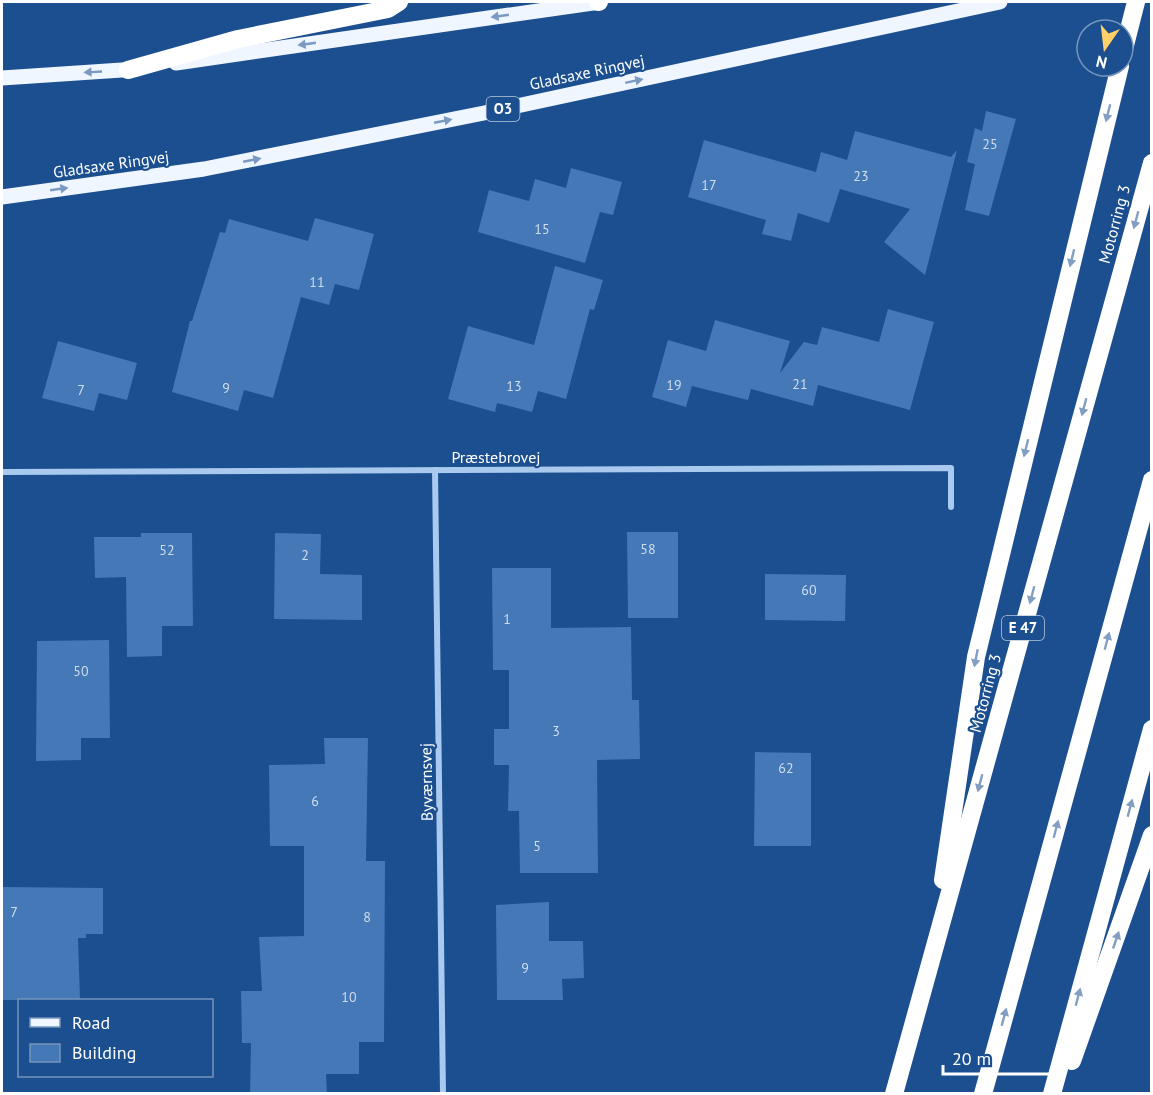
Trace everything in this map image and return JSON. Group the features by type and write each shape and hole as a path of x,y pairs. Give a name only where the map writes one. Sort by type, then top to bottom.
{"highway":[{"path":"128,70 238,39 388,9 399,2"},
{"path":"1132,18 1136,2"},
{"path":"932,956 976,657 1117,78"},
{"name":"Motorring 3","path":"894,1094 1152,163"},
{"path":"983,1094 1152,480"},
{"path":"1052,1094 1152,729"},
{"path":"1060,1094 1152,835"}],"main road":[{"path":"2,78 128,70 599,2"},
{"name":"Gladsaxe Ringvej","path":"2,197 204,169 484,113 1000,2"}],"street":[{"name":"Præstebrovej","path":"2,472 951,468 951,507"},
{"name":"Byværnsvej","path":"435,470 443,1094"}],"building":[{"path":"986,111 1016,119 989,216 965,210 975,164 967,162 975,128 982,131"},
{"path":"855,131 951,157 957,150 925,275 884,242 910,209 840,189 829,223 798,213 791,241 762,234 766,220 688,197 704,140 816,172 821,152 847,160"},
{"path":"571,168 622,182 613,215 600,212 585,263 478,232 489,190 529,201 535,179 566,188"},
{"path":"315,218 374,234 359,290 335,284 329,305 301,297 273,398 244,390 238,411 172,392 190,321 192,321 220,232 225,233 229,219 308,241"},
{"path":"555,266 603,280 594,310 590,309 566,399 538,391 532,412 497,403 495,412 448,399 468,326 534,345"},
{"path":"888,309 934,322 910,410 818,385 813,406 751,389 748,400 692,386 686,407 652,397 668,340 706,351 715,320 790,341 780,373 804,342 817,345 822,327 879,342"},
{"path":"58,341 137,363 127,400 99,393 94,411 42,398"},
{"path":"627,532 678,532 678,618 628,618"},
{"path":"141,533 192,533 193,626 162,626 162,656 127,657 126,577 95,578 94,537 141,537"},
{"path":"275,533 321,534 320,574 362,575 362,620 274,619"},
{"path":"492,568 551,568 551,628 631,627 632,700 639,700 640,759 597,760 598,873 520,873 519,811 508,811 509,765 494,765 494,729 509,729 509,670 493,670"},
{"path":"765,574 846,575 845,621 765,620"},
{"path":"109,640 110,738 81,738 81,760 36,761 37,641"},
{"path":"324,738 368,738 366,861 385,861 384,1042 359,1042 359,1074 326,1074 327,1094 250,1094 251,1043 242,1043 241,991 262,991 259,937 304,936 304,846 270,846 269,765 325,764"},
{"path":"755,752 811,753 811,846 754,846"},
{"path":"2,887 103,888 103,934 86,934 86,938 78,938 80,999 2,1000"},
{"path":"549,902 549,941 583,941 584,978 562,979 563,1000 497,1000 496,905"}]}
